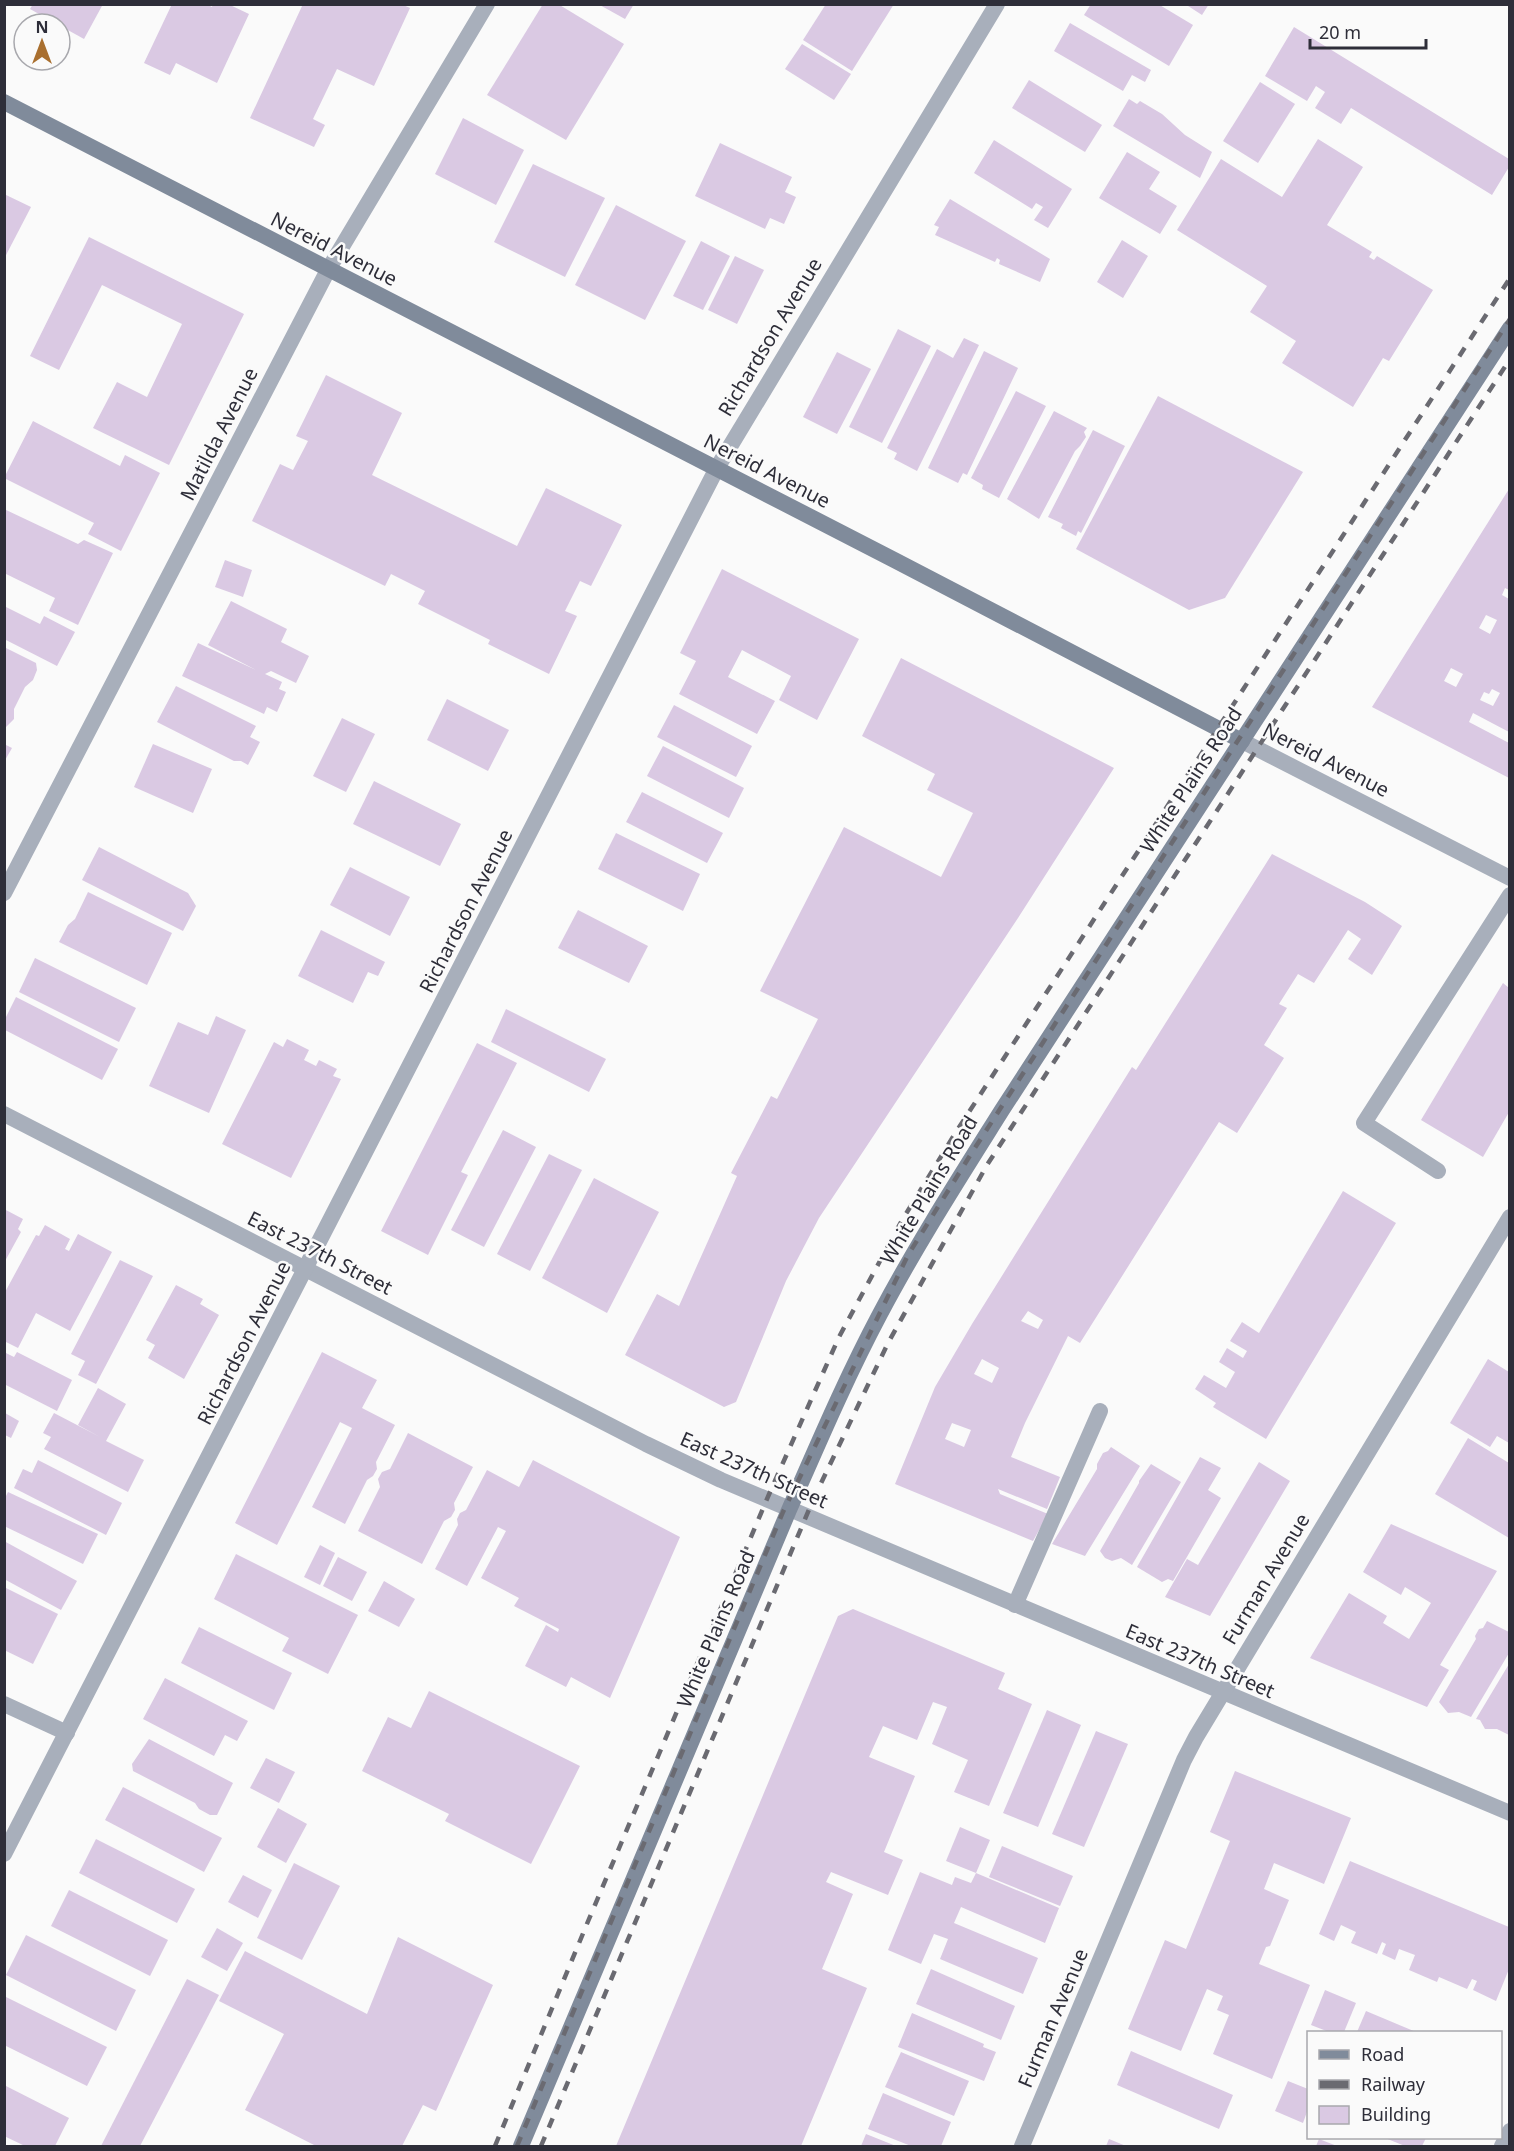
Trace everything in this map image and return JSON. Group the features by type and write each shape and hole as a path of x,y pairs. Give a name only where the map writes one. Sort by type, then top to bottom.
{"main road":[{"name":"Nereid Avenue","path":"4,102 1242,741"},
{"name":"White Plains Road","path":"521,2146 789,1510 854,1365 880,1315 935,1217 1025,1075 1509,328"}],"street":[{"name":"Matilda Avenue","path":"4,893 328,270 487,4"},
{"name":"Richardson Avenue","path":"4,1854 717,468 997,4"},
{"name":"Nereid Avenue","path":"1242,741 1509,878"},
{"path":"1438,1171 1364,1123 1509,895"},
{"name":"East 237th Street","path":"4,1114 646,1444 789,1510 1509,1813"},
{"name":"Furman Avenue","path":"1023,2146 1184,1760 1221,1693 1509,1217"},
{"path":"1016,1605 1100,1411"},
{"path":"4,1704 67,1733"},
{"path":"1502,2146 1509,2131"}],"building":[{"path":"33,4 103,4 84,39 72,32 72,12 35,12 30,9"},
{"path":"172,4 206,4 212,7 213,4 228,4 249,14 217,83 176,63 170,75 144,63"},
{"path":"303,4 401,4 410,8 374,86 337,69 313,119 325,125 314,147 250,118"},
{"path":"543,4 558,4 624,44 566,140 487,95"},
{"path":"598,4 634,4 625,19"},
{"path":"826,4 894,4 852,71 803,40"},
{"path":"1091,4 1158,4 1193,25 1169,66 1084,15"},
{"path":"1185,4 1209,4 1202,15"},
{"path":"1070,23 1151,70 1145,82 1132,75 1123,91 1054,51"},
{"path":"1294,27 1509,159 1509,167 1492,195 1351,108 1341,124 1315,108 1325,92 1316,86 1307,101 1265,76"},
{"path":"802,44 851,74 834,100 785,69"},
{"path":"1029,80 1102,125 1085,152 1012,108"},
{"path":"1260,82 1295,104 1258,163 1223,141"},
{"path":"1129,99 1137,104 1140,101 1162,114 1185,135 1212,152 1200,178 1113,126"},
{"path":"463,118 524,150 496,205 435,174"},
{"path":"1318,139 1363,167 1327,225 1372,252 1369,257 1374,260 1377,256 1433,290 1389,361 1383,358 1353,407 1282,363 1296,341 1250,312 1267,286 1177,230 1221,159 1282,197"},
{"path":"994,140 1072,189 1048,228 1034,220 1043,207 1036,203 1032,209 974,173"},
{"path":"720,143 792,177 785,192 796,197 784,224 770,218 765,229 695,196"},
{"path":"1127,152 1160,172 1149,189 1177,206 1160,234 1099,198"},
{"path":"533,164 605,198 565,277 494,242"},
{"path":"4,194 31,207 4,259"},
{"path":"950,199 1050,259 1040,282 999,264 1000,260 997,258 995,262 935,235 939,227 934,225"},
{"path":"616,205 686,241 645,320 575,285"},
{"path":"89,237 244,314 169,465 93,428 117,382 147,397 182,324 102,285 59,370 30,356"},
{"path":"1122,240 1148,256 1123,298 1097,282"},
{"path":"701,241 730,256 703,310 673,296"},
{"path":"735,256 764,270 737,324 708,310"},
{"path":"898,329 931,346 882,443 849,427"},
{"path":"964,338 979,345 917,471 894,459 897,453 887,448 937,349 953,358"},
{"path":"984,351 1018,368 967,475 963,473 958,483 928,468"},
{"path":"837,352 871,369 837,434 803,417"},
{"path":"326,375 402,413 372,475 517,546 546,488 622,525 591,586 580,581 565,611 577,616 549,674 488,644 490,640 418,604 425,591 391,574 385,586 252,521 280,464 293,470 308,441 296,436"},
{"path":"1016,391 1046,406 999,498 982,489 983,485 971,478"},
{"path":"1158,396 1303,472 1225,598 1189,610 1076,549"},
{"path":"1054,411 1087,428 1084,432 1086,437 1075,451 1039,519 1007,499"},
{"path":"33,421 120,466 125,455 160,473 121,551 88,534 94,523 4,478"},
{"path":"1093,430 1125,446 1081,533 1078,531 1076,536 1061,528 1063,524 1048,517"},
{"path":"1509,489 1509,590 1505,588 1502,595 1509,599 1509,732 1473,713 1469,722 1509,743 1509,778 1372,707","holes":["1486,615 1497,620 1490,634 1479,628","1451,668 1463,674 1456,687 1444,681","1492,689 1500,693 1493,706 1480,700 1484,692 1489,694"]},
{"path":"4,509 78,544 84,540 113,553 78,625 49,611 55,598 4,573"},
{"path":"225,560 252,570 243,597 215,587"},
{"path":"722,569 859,639 817,720 779,700 791,676 742,650 728,677 775,701 757,734 679,694 696,661 680,653"},
{"path":"231,601 287,629 281,642 309,656 296,683 271,671 265,674 282,682 279,689 286,692 277,712 267,707 264,714 182,676 198,643 256,670 208,645"},
{"path":"4,606 40,624 44,616 75,632 57,666 4,639"},
{"path":"4,647 36,663 37,670 14,709 14,719 4,729"},
{"path":"901,658 1114,768 1018,918 819,1218 786,1281 736,1402 724,1407 625,1355 657,1294 679,1306 737,1176 731,1173 771,1096 777,1099 818,1019 760,991 844,827 941,877 973,813 927,790 935,774 862,736"},
{"path":"176,686 256,726 250,737 260,742 248,765 241,761 234,761 157,722"},
{"path":"447,699 509,730 488,771 427,740"},
{"path":"674,705 752,746 736,777 657,737"},
{"path":"342,718 375,734 346,792 313,776"},
{"path":"4,744 12,748 4,762"},
{"path":"153,744 212,769 193,813 134,787"},
{"path":"663,746 744,788 729,818 647,776"},
{"path":"374,781 461,824 440,866 353,824"},
{"path":"642,792 723,833 707,863 626,822"},
{"path":"616,833 700,874 683,911 598,869"},
{"path":"99,847 188,893 196,906 183,931 82,880"},
{"path":"1272,854 1365,902 1402,926 1372,975 1348,959 1361,939 1348,930 1314,983 1298,974 1279,1004 1287,1008 1264,1045 1284,1058 1237,1133 1219,1122 1080,1343 1068,1336 1025,1423 1011,1457 1060,1477 1047,1509 998,1489 1000,1494 1048,1514 1033,1541 895,1484 935,1387 1132,1067 1136,1070","holes":["1028,1311 1043,1320 1038,1329 1021,1321","982,1359 999,1368 992,1383 974,1374","952,1423 971,1430 964,1447 945,1439"]},
{"path":"350,867 410,897 390,936 330,905"},
{"path":"88,892 172,933 147,985 59,942 68,925 75,919"},
{"path":"578,910 648,946 629,983 558,948"},
{"path":"321,930 385,962 378,976 368,972 353,1003 298,976"},
{"path":"35,958 136,1008 119,1042 19,992"},
{"path":"1503,983 1509,988 1509,1112 1483,1157 1421,1120"},
{"path":"16,997 118,1049 102,1080 5,1030 5,1019"},
{"path":"506,1009 606,1059 589,1092 491,1042"},
{"path":"216,1016 246,1030 209,1113 149,1086 178,1022 208,1035"},
{"path":"287,1039 309,1050 304,1060 316,1066 319,1060 337,1069 333,1076 341,1079 291,1178 222,1144 274,1042 283,1047"},
{"path":"477,1043 517,1063 461,1172 468,1175 428,1255 381,1231"},
{"path":"503,1130 536,1147 484,1247 451,1230"},
{"path":"549,1154 582,1170 530,1271 497,1254"},
{"path":"594,1178 659,1212 607,1313 542,1278"},
{"path":"1343,1191 1396,1223 1266,1439 1213,1407 1216,1403 1195,1389 1204,1375 1226,1388 1235,1372 1219,1362 1227,1348 1243,1358 1247,1351 1230,1341 1242,1322 1259,1333"},
{"path":"4,1209 23,1219 18,1229 21,1232 4,1263"},
{"path":"45,1225 70,1239 65,1249 69,1251 78,1234 112,1252 70,1331 36,1313 18,1348 4,1341 4,1294 36,1235 39,1236"},
{"path":"120,1260 153,1276 96,1384 78,1375 85,1361 71,1354"},
{"path":"176,1285 203,1299 200,1304 219,1315 184,1379 148,1358 155,1345 146,1340"},
{"path":"4,1352 14,1357 17,1352 72,1380 57,1411 4,1384"},
{"path":"322,1352 377,1380 362,1408 395,1425 376,1462 377,1469 367,1480 345,1524 312,1507 352,1428 340,1422 277,1545 235,1523"},
{"path":"1488,1359 1509,1372 1509,1443 1497,1436 1490,1447 1450,1423"},
{"path":"98,1388 126,1404 106,1441 144,1460 128,1492 44,1449 51,1437 43,1433 54,1413 100,1437 78,1425"},
{"path":"5,1413 19,1421 11,1438 5,1435"},
{"path":"408,1433 473,1467 454,1503 455,1510 451,1517 444,1521 422,1564 358,1531 380,1487 378,1479 382,1472 390,1469"},
{"path":"1468,1438 1509,1463 1509,1538 1435,1494"},
{"path":"1111,1447 1140,1466 1085,1556 1052,1544 1097,1469 1103,1453"},
{"path":"1200,1457 1221,1468 1208,1490 1221,1498 1173,1581 1168,1579 1162,1582 1137,1567"},
{"path":"38,1460 122,1503 106,1535 14,1488 23,1469 32,1473"},
{"path":"533,1460 680,1537 610,1698 571,1677 566,1687 525,1666 546,1625 558,1632 559,1629 514,1606 519,1598 481,1578 506,1531 498,1527 467,1586 435,1569 458,1525 457,1519 460,1513 466,1510 487,1470 519,1487"},
{"path":"1259,1462 1290,1481 1210,1616 1165,1597 1187,1559 1198,1565"},
{"path":"1151,1464 1181,1482 1132,1565 1121,1558 1112,1561 1105,1558 1100,1551"},
{"path":"8,1492 98,1534 83,1564 4,1526 4,1500"},
{"path":"1391,1524 1497,1571 1440,1665 1449,1670 1427,1707 1310,1658 1349,1593 1387,1616 1383,1623 1409,1639 1431,1603 1405,1587 1401,1595 1363,1572"},
{"path":"4,1541 77,1581 61,1610 4,1579"},
{"path":"320,1545 335,1553 320,1585 304,1577"},
{"path":"236,1554 358,1615 328,1674 282,1651 289,1638 214,1599"},
{"path":"338,1557 367,1572 352,1601 323,1586"},
{"path":"384,1581 415,1599 399,1627 368,1611"},
{"path":"4,1587 58,1614 33,1664 4,1650"},
{"path":"853,1609 1005,1673 998,1689 1032,1704 989,1806 954,1792 968,1760 932,1744 947,1707 933,1702 917,1740 883,1726 869,1757 915,1776 884,1852 903,1860 888,1895 831,1872 826,1882 853,1894 822,1969 867,1988 801,2146 616,2146 838,1616"},
{"path":"1487,1621 1509,1632 1509,1653 1471,1717 1459,1712 1448,1713 1439,1702 1476,1639 1475,1636 1479,1629 1483,1628"},
{"path":"199,1627 292,1673 274,1710 181,1663"},
{"path":"1509,1664 1509,1735 1497,1729 1485,1729 1480,1720 1476,1719"},
{"path":"165,1678 248,1721 237,1741 225,1735 214,1756 143,1719"},
{"path":"429,1691 580,1766 531,1864 445,1821 449,1814 362,1771 388,1717 411,1728"},
{"path":"1047,1710 1081,1725 1038,1827 1003,1813"},
{"path":"1096,1731 1128,1744 1084,1847 1052,1834"},
{"path":"149,1739 233,1783 217,1815 210,1815 199,1809 195,1803 133,1771 132,1764"},
{"path":"266,1758 295,1772 279,1803 250,1788"},
{"path":"1235,1771 1351,1818 1324,1884 1274,1863 1264,1889 1289,1900 1270,1946 1266,1947 1259,1964 1310,1985 1272,2079 1213,2054 1229,2015 1217,2010 1223,1996 1207,1989 1181,2051 1128,2029 1165,1940 1186,1949 1230,1841 1210,1832"},
{"path":"123,1787 222,1838 204,1872 105,1820"},
{"path":"278,1808 307,1824 286,1863 257,1847"},
{"path":"960,1827 990,1840 976,1873 946,1861"},
{"path":"96,1839 195,1889 177,1923 79,1873"},
{"path":"1002,1846 1073,1876 1060,1906 989,1877"},
{"path":"1350,1861 1509,1927 1509,1969 1496,2001 1473,1990 1477,1981 1472,1979 1467,1989 1439,1977 1437,1982 1409,1970 1415,1955 1399,1949 1395,1960 1382,1954 1386,1944 1382,1942 1377,1954 1351,1943 1356,1932 1341,1925 1334,1941 1319,1934"},
{"path":"294,1863 340,1886 302,1960 257,1938"},
{"path":"920,1872 952,1885 955,1877 971,1883 976,1873 1059,1908 1045,1943 961,1907 954,1923 1038,1958 1023,1994 940,1959 948,1939 934,1934 921,1964 888,1950"},
{"path":"243,1875 272,1890 258,1918 228,1902"},
{"path":"69,1890 168,1940 150,1976 51,1926"},
{"path":"217,1928 243,1943 227,1971 201,1957"},
{"path":"26,1935 136,1990 116,2031 6,1975"},
{"path":"398,1937 493,1985 436,2111 423,2105 402,2146 316,2146 245,2110 284,2034 219,2001 245,1951 367,2014"},
{"path":"931,1969 1015,2006 1001,2040 916,2004"},
{"path":"187,1979 219,1995 140,2146 101,2146"},
{"path":"1325,1990 1356,2003 1344,2031 1326,2031 1311,2025"},
{"path":"4,1996 107,2047 87,2086 4,2045"},
{"path":"1366,2011 1414,2031 1357,2031"},
{"path":"912,2013 984,2044 983,2047 996,2052 984,2081 898,2047"},
{"path":"1131,2051 1233,2095 1219,2129 1117,2085"},
{"path":"901,2052 969,2081 954,2116 885,2087"},
{"path":"1288,2081 1307,2089 1307,2112 1303,2123 1275,2111"},
{"path":"4,2085 69,2118 55,2146 25,2146 4,2136"},
{"path":"883,2093 951,2122 941,2146 911,2146 868,2129"},
{"path":"866,2134 896,2146 861,2146"},
{"path":"1109,2139 1126,2146 1106,2146"},
{"path":"1319,2139 1337,2146 1316,2146"},
{"path":"1388,2139 1426,2139 1422,2146 1405,2146"}],"railway":[{"path":"495,2146 770,1492 839,1337 901,1222 956,1132 1510,278"},
{"path":"517,2146 783,1512 908,1255 1510,319"},
{"path":"541,2146 813,1500 888,1343 987,1165 1510,359"}]}
